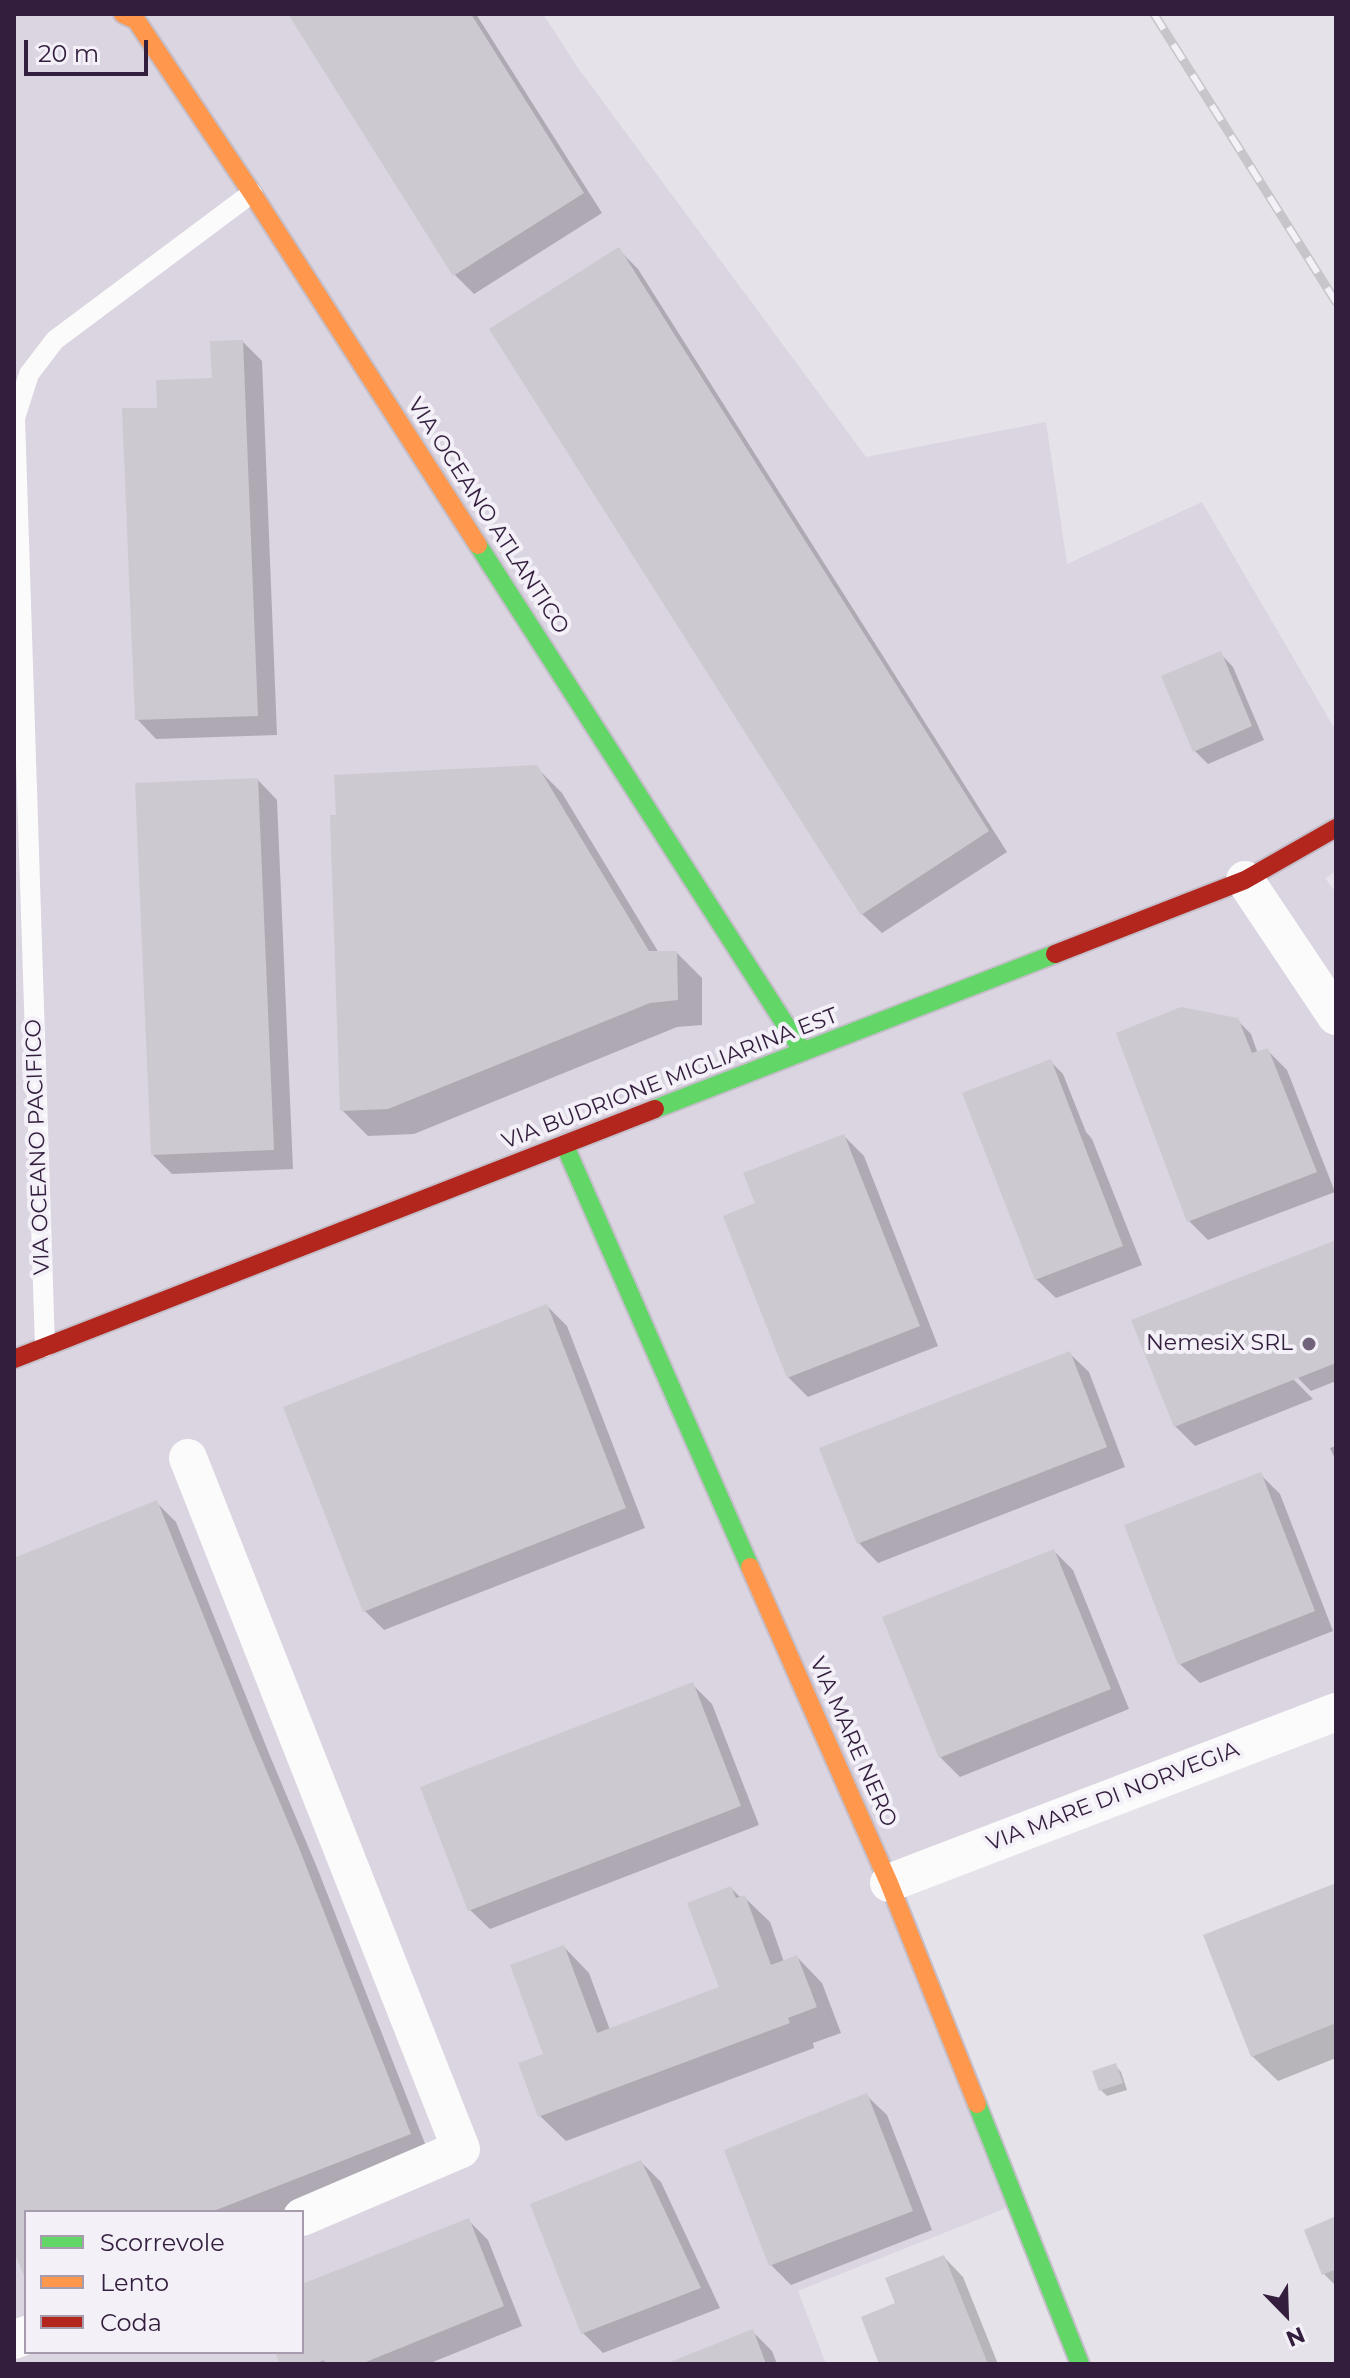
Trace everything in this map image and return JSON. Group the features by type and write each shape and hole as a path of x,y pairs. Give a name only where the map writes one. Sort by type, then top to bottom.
{"street":[{"name":"VIA OCEANO ATLANTICO","path":"123,14 136,20 252,193 803,1052"},
{"name":"VIA BUDRIONE MIGLIARINA EST","path":"14,1359 1245,880 1336,828"},
{"path":"1245,880 1336,1016"},
{"name":"VIA MARE NERO","path":"565,1146 889,1883 1080,2364"},
{"path":"188,1458 461,2149 304,2216"},
{"name":"VIA MARE DI NORVEGIA","path":"889,1883 1336,1712"}],"lane":[{"name":"VIA OCEANO PACIFICO","path":"45,1347 15,418 29,374 55,340 252,193"}],"shaded area":[{"path":"14,14 543,14 578,68 866,457 1046,422 1067,564 1202,502 1336,731 1336,871 1325,878 1336,893 1336,1716 895,1890 1019,2203 798,2291 826,2364 14,2364"}],"building":[{"path":"288,14 471,14 584,193 453,276"},
{"path":"619,247 989,831 861,915 489,329"},
{"path":"243,340 258,716 135,720 122,408 157,408 156,380 212,378 210,341"},
{"path":"1221,651 1252,726 1193,752 1161,676"},
{"path":"537,765 649,951 677,951 678,1000 650,1003 388,1109 340,1111 330,815 336,815 334,775"},
{"path":"258,778 274,1150 151,1155 135,783"},
{"path":"1181,1007 1238,1018 1252,1053 1268,1048 1317,1172 1187,1222 1116,1033"},
{"path":"1051,1059 1123,1246 1035,1280 962,1093"},
{"path":"844,1134 920,1326 787,1378 723,1216 755,1203 743,1173"},
{"path":"1336,1240 1336,1363 1174,1427 1131,1320"},
{"path":"547,1304 626,1508 363,1612 283,1407"},
{"path":"1070,1351 1107,1447 857,1544 819,1448"},
{"path":"1261,1472 1315,1611 1178,1665 1124,1525"},
{"path":"157,1500 411,2134 216,2210 24,2210 24,2276 14,2251 14,1558"},
{"path":"1054,1549 1111,1689 939,1758 882,1617"},
{"path":"693,1682 741,1806 468,1911 420,1787"},
{"path":"1336,1883 1336,2023 1251,2057 1203,1935"},
{"path":"731,1886 736,1898 745,1895 771,1965 797,1955 817,2007 788,2018 790,2023 538,2117 518,2063 543,2054 510,1965 564,1945 597,2033 719,1987 687,1903"},
{"path":"1116,2063 1123,2083 1099,2091 1092,2071"},
{"path":"867,2093 913,2211 769,2266 724,2150"},
{"path":"641,2160 701,2288 581,2334 530,2204"},
{"path":"1336,2216 1336,2269 1322,2275 1304,2230"},
{"path":"469,2218 504,2306 361,2364 325,2364 324,2360 314,2364 280,2364 276,2354 304,2354 304,2283"},
{"path":"944,2255 988,2364 879,2364 861,2317 895,2303 885,2278"},
{"path":"753,2329 766,2364 665,2364"}],"railway":[{"path":"1154,14 1336,302"}],"traffic: fast":[{"path":"478,545 803,1052"},
{"path":"655,1109 1055,954"},
{"path":"565,1146 750,1567"},
{"path":"977,2104 1080,2364"}],"traffic: slow":[{"path":"123,14 136,20 252,193 478,545"},
{"path":"750,1567 889,1883 977,2104"}],"traffic: jam":[{"path":"1055,954 1245,880 1336,828"},
{"path":"14,1359 655,1109"}],"place":[{"name":"NemesiX SRL","path":"1309,1344"}]}
